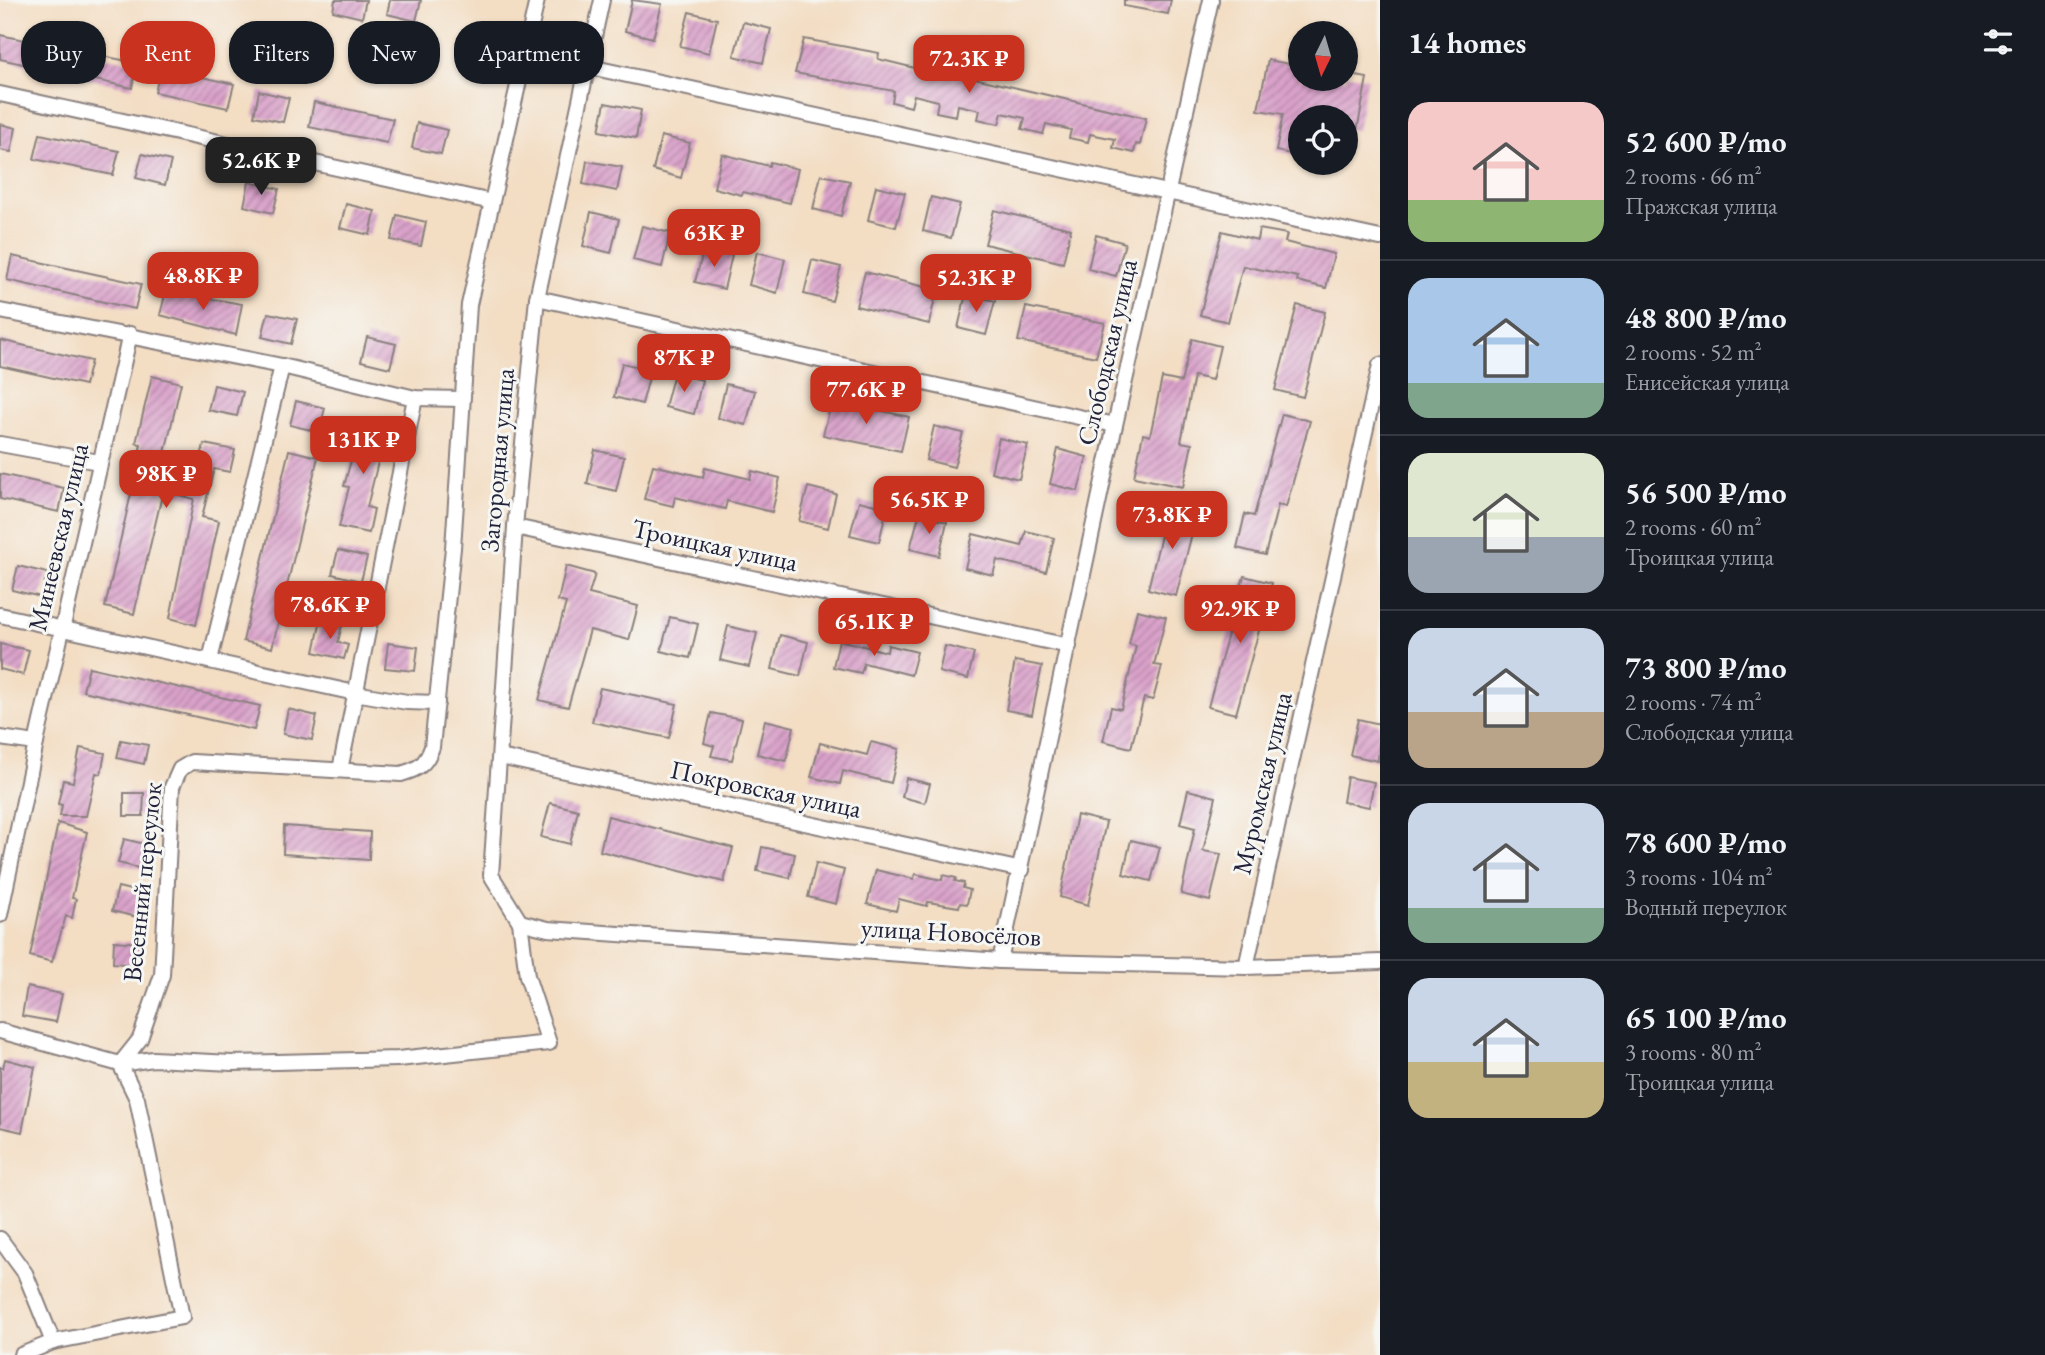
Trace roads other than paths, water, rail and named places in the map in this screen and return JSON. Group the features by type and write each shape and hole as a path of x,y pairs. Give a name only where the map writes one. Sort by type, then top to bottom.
{"street":[{"path":"0,615 355,693 407,702 437,703 453,548 469,305 537,0"},
{"name":"Загородная улица","path":"598,21 602,0"},
{"name":"Слободская улица","path":"1000,961 1115,425 1211,0"},
{"path":"604,70 1380,238"},
{"name":"Загородная улица","path":"520,922 491,875 515,527 537,298 586,84"},
{"path":"0,94 492,202"},
{"path":"537,298 1115,425"},
{"path":"0,311 130,334 415,398 461,399"},
{"name":"Минеевская улица","path":"0,913 99,462 130,334"},
{"name":"Муромская улица","path":"1247,967 1380,365"},
{"path":"210,660 282,366"},
{"path":"340,770 415,398"},
{"path":"0,443 99,462"},
{"name":"Троицкая улица","path":"515,527 1069,646"},
{"name":"Весенний переулок","path":"120,1064 140,1039 162,975 172,787 180,769 192,762 401,774 419,768 428,758 432,747 437,703"},
{"path":"0,738 36,743"},
{"name":"Покровская улица","path":"500,757 1021,870"},
{"path":"0,1031 120,1064 153,1059 232,1063 398,1059 549,1044 527,976 520,922"},
{"name":"улица Новосёлов","path":"520,922 548,929 1000,961 1247,967 1380,962"},
{"path":"21,1355 53,1342 181,1317 137,1099 120,1064"},
{"path":"0,1239 25,1273 53,1342"}]}
